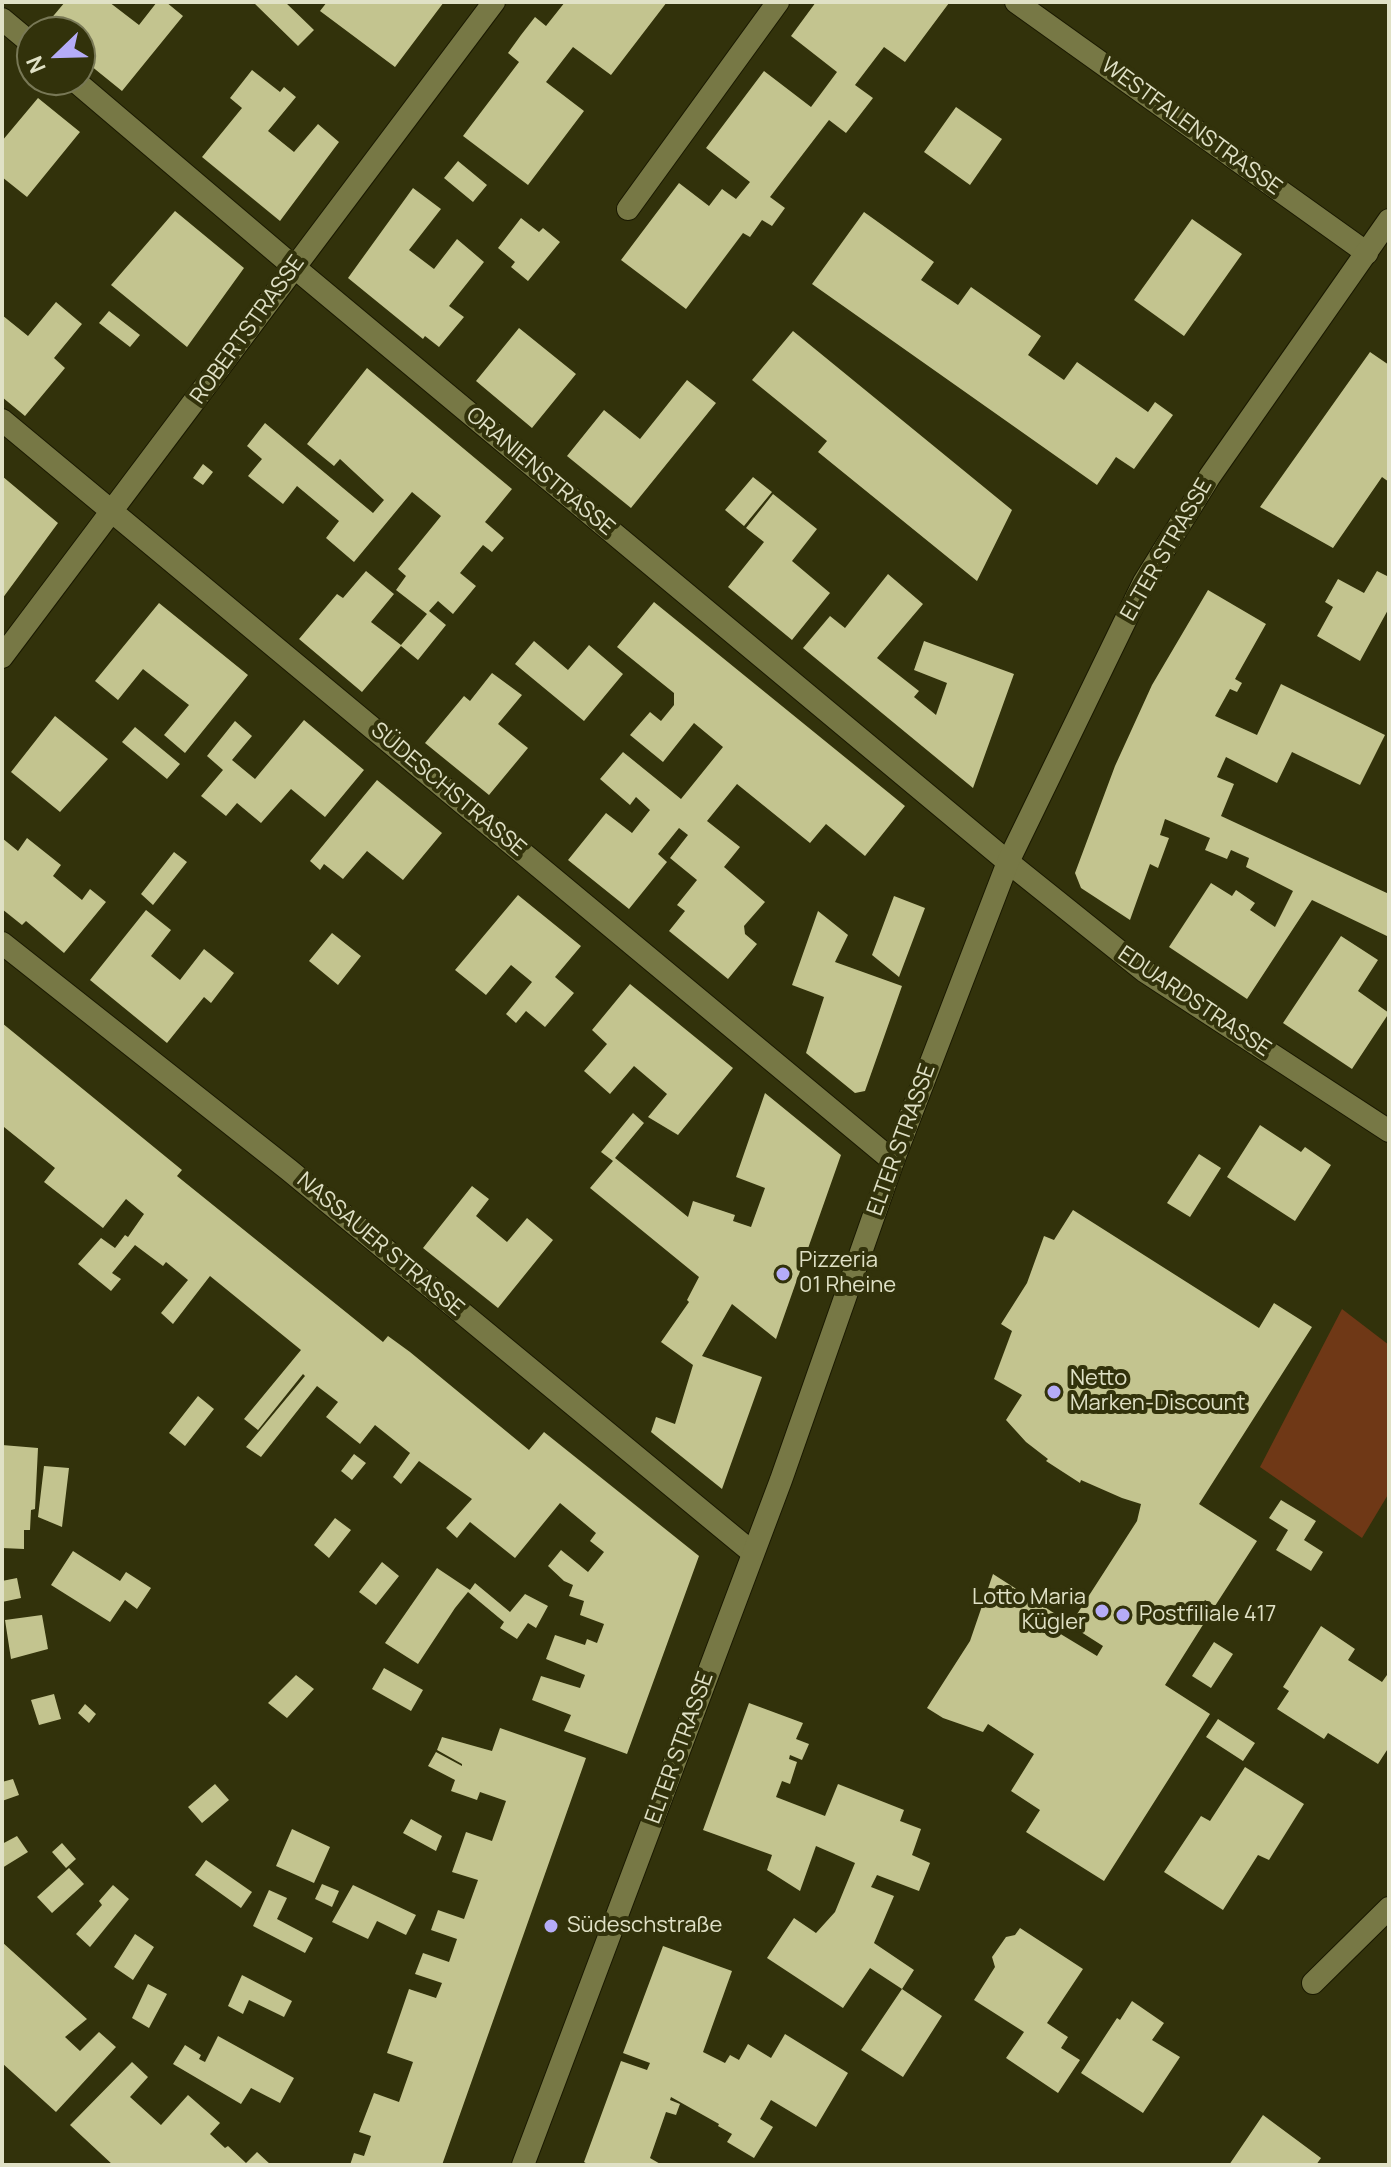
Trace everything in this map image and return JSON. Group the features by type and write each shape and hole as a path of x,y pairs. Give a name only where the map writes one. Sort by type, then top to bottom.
{"street":[{"name":"ROBERTSTRASSE","path":"2,657 114,512 494,2"},
{"path":"628,209 778,2"},
{"name":"WESTFALENSTRASSE","path":"1016,2 1367,253"},
{"name":"ORANIENSTRASSE","path":"93,96 1008,862"},
{"name":"ELTER STRASSE","path":"523,2165 786,1466 893,1161 1008,862 1144,582 1210,476 1389,220"},
{"name":"SÜDESCHSTRASSE","path":"2,420 893,1161"},
{"name":"EDUARDSTRASSE","path":"1008,862 1144,971 1389,1131"},
{"name":"NASSAUER STRASSE","path":"2,943 289,1170 753,1553"},
{"path":"1313,1983 1389,1908"}],"shaded area":[{"path":"1342,1309 1389,1345 1389,1493 1362,1538 1260,1467"}],"building":[{"path":"65,2 109,2 139,25 157,2 166,2 183,16 122,91 96,70 96,16 53,16"},
{"path":"253,2 285,2 314,30 298,46"},
{"path":"327,2 444,2 395,67 320,11"},
{"path":"565,2 667,2 611,75 573,47 546,82 584,111 528,185 463,136 519,62 508,53 521,35 535,17 546,26"},
{"path":"816,2 949,3 905,62 884,47 855,85 873,98 846,133 829,120 770,197 785,208 772,226 762,220 750,237 743,233 686,309 621,260 679,183 709,206 722,189 736,199 750,182 706,148 764,71 811,107 837,72 791,36"},
{"path":"252,70 280,92 284,87 296,97 268,131 294,152 318,124 339,142 280,221 202,157 242,108 230,98"},
{"path":"38,98 80,132 27,197 2,177 2,141"},
{"path":"956,107 1002,139 970,185 924,152"},
{"path":"458,161 487,185 473,202 444,178"},
{"path":"413,188 441,209 409,250 434,269 457,239 484,262 449,306 464,317 439,347 425,336 423,339 348,278"},
{"path":"175,211 244,268 187,347 111,285"},
{"path":"864,212 934,262 921,280 958,305 971,287 1041,336 1028,355 1064,380 1077,362 1148,412 1155,402 1173,415 1134,469 1116,457 1097,485 812,284"},
{"path":"521,218 539,232 543,228 560,242 528,281 511,267 515,262 498,248"},
{"path":"1192,219 1242,254 1184,336 1134,300"},
{"path":"56,302 82,324 54,358 65,368 25,416 2,397 2,315 28,336"},
{"path":"109,311 140,335 130,347 99,323"},
{"path":"519,328 576,374 532,428 476,381"},
{"path":"793,331 1012,510 977,581 818,452 827,441 752,380"},
{"path":"1370,352 1389,365 1389,482 1382,477 1333,548 1260,507"},
{"path":"367,368 512,489 485,522 504,538 492,552 483,545 460,573 476,586 453,614 438,601 429,611 446,625 418,660 401,646 362,692 299,639 337,594 343,598 366,571 394,594 371,622 401,645 427,614 396,590 406,576 398,569 441,516 412,492 354,562 326,538 339,521 297,486 283,504 248,476 262,459 247,446 265,423 373,513 384,500 340,459 334,466 307,444"},
{"path":"687,380 716,403 631,508 567,456 604,410 640,439"},
{"path":"203,464 213,472 203,485 193,478"},
{"path":"2,476 58,523 2,599"},
{"path":"753,477 772,492 744,526 725,510"},
{"path":"773,494 817,529 792,561 830,593 792,640 728,587 764,542 746,528"},
{"path":"1377,571 1389,577 1389,608 1360,661 1317,636 1333,607 1325,602 1338,579 1364,593"},
{"path":"888,574 923,604 877,658 919,691 914,697 936,715 947,683 914,670 924,641 1014,674 973,788 803,648 830,616 845,628"},
{"path":"1208,590 1266,624 1235,679 1242,683 1237,692 1230,689 1215,716 1257,735 1281,684 1385,735 1360,785 1292,752 1277,783 1226,757 1217,777 1234,784 1221,816 1389,894 1389,937 1312,900 1247,999 1169,947 1211,883 1232,896 1236,890 1255,903 1250,910 1275,927 1293,891 1246,867 1249,858 1231,850 1227,859 1205,850 1210,838 1165,819 1160,835 1169,838 1158,868 1150,864 1130,920 1081,888 1075,873 1115,766 1152,685"},
{"path":"654,602 905,806 865,856 826,824 810,843 737,784 707,821 740,847 724,867 765,902 744,926 745,934 757,944 728,979 669,931 685,911 677,905 697,880 670,858 688,835 679,828 658,854 667,862 629,909 568,860 606,813 632,833 650,810 636,797 630,805 600,779 623,752 681,799 723,747 694,723 663,762 630,735 650,712 661,721 674,705 674,693 617,647"},
{"path":"159,603 248,675 185,753 164,735 189,705 143,669 118,700 95,681"},
{"path":"534,641 568,670 589,645 623,674 584,721 515,664"},
{"path":"492,673 522,695 498,724 528,748 489,795 425,743 464,696 470,701"},
{"path":"55,716 108,759 60,812 11,772"},
{"path":"304,720 364,770 325,817 291,789 261,823 237,803 226,816 201,796 223,770 207,756 235,721 252,736 232,760 255,779"},
{"path":"135,727 180,764 167,779 122,742"},
{"path":"377,780 442,833 403,880 367,851 343,879 324,864 320,870 310,861"},
{"path":"2,838 18,851 27,838 61,865 53,876 82,900 90,889 106,902 64,953 26,921 22,925 2,909"},
{"path":"174,852 187,862 153,905 141,894"},
{"path":"518,895 581,946 555,977 574,993 545,1027 526,1011 516,1023 506,1014 532,982 511,965 486,995 455,970"},
{"path":"894,896 925,908 899,977 872,955"},
{"path":"146,910 171,930 151,956 180,980 204,949 234,973 211,1003 204,997 167,1043 90,980"},
{"path":"818,911 848,935 835,962 902,986 865,1091 855,1093 806,1053 824,997 792,985"},
{"path":"332,933 361,956 338,985 309,961"},
{"path":"1341,936 1378,960 1358,991 1389,1013 1352,1069 1283,1023"},
{"path":"630,984 733,1068 678,1135 648,1117 667,1094 634,1066 610,1094 584,1071 607,1044 592,1030"},
{"path":"2,1023 182,1170 177,1176 383,1342 388,1336 410,1352 529,1450 544,1432 699,1556 627,1754 564,1731 571,1715 532,1700 541,1676 580,1688 585,1675 546,1659 555,1635 585,1645 587,1639 597,1643 604,1624 580,1615 584,1601 569,1596 573,1585 548,1566 561,1550 588,1572 604,1552 590,1541 596,1533 560,1503 515,1558 470,1522 457,1538 446,1528 472,1499 419,1461 401,1484 393,1477 410,1453 375,1425 360,1444 326,1417 338,1402 317,1386 261,1457 246,1447 305,1376 303,1374 258,1430 244,1419 301,1350 210,1276 173,1324 161,1313 188,1280 166,1262 163,1266 135,1245 112,1273 121,1279 111,1291 78,1264 101,1238 115,1248 125,1235 128,1237 144,1214 126,1199 103,1228 44,1182 55,1168 4,1127 2,1130"},
{"path":"765,1093 841,1155 776,1339 732,1304 702,1356 762,1377 722,1489 651,1432 656,1417 675,1424 693,1365 661,1342 689,1302 687,1300 699,1277 590,1188 613,1161 601,1152 633,1113 644,1123 615,1158 688,1217 693,1201 735,1215 733,1221 751,1227 765,1188 736,1177"},
{"path":"1260,1125 1301,1152 1305,1147 1331,1165 1295,1221 1227,1177"},
{"path":"1199,1154 1221,1168 1190,1217 1167,1203"},
{"path":"472,1186 489,1199 476,1216 507,1242 527,1218 553,1240 498,1308 423,1248"},
{"path":"1073,1210 1259,1328 1274,1303 1312,1327 1199,1504 1257,1541 1215,1606 1205,1600 1196,1613 1206,1620 1165,1685 1210,1714 1104,1881 1026,1832 1040,1810 1011,1791 1034,1754 988,1724 983,1732 943,1718 927,1708 970,1641 993,1574 1057,1615 1049,1627 1097,1656 1103,1646 1070,1625 1137,1521 1141,1504 1081,1480 1080,1483 1046,1461 1048,1459 1026,1442 1006,1420 1022,1395 994,1379 1012,1331 1001,1324 1027,1283 1044,1236 1054,1240"},
{"path":"198,1396 214,1409 185,1446 169,1433"},
{"path":"2,1445 38,1448 35,1509 31,1510 30,1530 24,1530 24,1549 2,1548"},
{"path":"354,1454 366,1463 352,1480 341,1471"},
{"path":"44,1466 69,1468 62,1527 38,1517"},
{"path":"1281,1500 1316,1521 1304,1540 1323,1552 1311,1571 1276,1550 1288,1530 1269,1518"},
{"path":"335,1518 351,1530 329,1558 314,1545"},
{"path":"73,1551 120,1581 126,1572 151,1588 137,1609 125,1600 110,1622 51,1585"},
{"path":"382,1562 399,1576 376,1605 359,1592"},
{"path":"437,1568 470,1590 475,1583 510,1612 525,1594 548,1606 536,1628 528,1623 517,1639 500,1628 504,1622 468,1592 418,1664 385,1643"},
{"path":"17,1578 21,1598 2,1602 2,1581"},
{"path":"42,1615 48,1649 11,1659 5,1620"},
{"path":"1321,1626 1355,1649 1348,1660 1382,1682 1389,1676 1389,1747 1378,1764 1328,1733 1324,1739 1277,1709 1289,1691 1283,1687"},
{"path":"1214,1642 1233,1654 1211,1688 1192,1676"},
{"path":"384,1668 423,1690 411,1711 372,1689"},
{"path":"296,1675 314,1689 287,1718 268,1703"},
{"path":"54,1694 61,1719 39,1725 31,1700"},
{"path":"749,1703 803,1723 796,1739 809,1744 802,1760 790,1755 789,1759 797,1762 790,1784 782,1781 776,1797 825,1816 838,1784 904,1810 900,1821 921,1829 912,1855 930,1863 919,1891 877,1875 871,1887 894,1896 874,1943 914,1970 902,1989 870,1968 843,2008 767,1958 794,1918 816,1933 835,1912 855,1863 816,1846 800,1891 767,1870 772,1855 703,1830"},
{"path":"85,1704 96,1714 89,1723 78,1713"},
{"path":"1218,1719 1255,1743 1243,1761 1206,1737"},
{"path":"500,1728 586,1758 442,2165 350,2165 354,2153 364,2156 371,2136 359,2132 374,2093 399,2102 413,2062 387,2053 409,1989 436,1998 442,1983 415,1974 423,1953 449,1962 457,1939 431,1930 438,1910 464,1919 478,1880 452,1872 466,1832 492,1841 506,1801 480,1792 477,1800 451,1791 455,1780 428,1766 436,1752 462,1766 437,1750 442,1737 492,1751"},
{"path":"1245,1767 1304,1804 1269,1860 1258,1855 1223,1910 1164,1872 1201,1816 1210,1821"},
{"path":"13,1779 19,1795 2,1801 2,1782"},
{"path":"215,1784 229,1800 202,1823 188,1807"},
{"path":"411,1819 442,1836 436,1851 403,1833"},
{"path":"292,1829 330,1847 314,1883 276,1866"},
{"path":"17,1836 28,1852 2,1868 2,1844"},
{"path":"62,1843 76,1859 66,1868 52,1852"},
{"path":"206,1860 252,1892 241,1908 195,1875"},
{"path":"69,1868 84,1884 52,1913 37,1897"},
{"path":"322,1884 339,1891 332,1907 315,1899"},
{"path":"113,1885 129,1899 90,1947 76,1934 102,1905 99,1901"},
{"path":"353,1885 416,1915 406,1935 377,1921 368,1939 332,1922"},
{"path":"269,1890 287,1898 277,1919 313,1938 305,1953 253,1926"},
{"path":"1020,1928 1083,1969 1047,2023 1068,2037 1061,2048 1080,2060 1058,2093 1006,2058 1024,2032 974,2000 995,1967 992,1957 1006,1937 1015,1935"},
{"path":"135,1934 154,1947 133,1980 114,1967"},
{"path":"2,1942 87,2019 65,2037 80,2051 99,2032 116,2047 56,2112 2,2063"},
{"path":"663,1946 732,1971 703,2052 725,2063 730,2055 739,2060 748,2044 771,2058 785,2034 848,2073 816,2127 771,2100 760,2119 773,2127 754,2158 727,2142 732,2134 719,2124 671,2097 670,2100 680,2104 676,2115 666,2112 650,2158 662,2165 589,2165 584,2162 621,2061 647,2070 650,2063 623,2053"},
{"path":"242,1975 292,2001 284,2017 249,2000 243,2014 228,2006"},
{"path":"148,1984 167,1994 149,2028 132,2018"},
{"path":"902,1989 942,2016 903,2077 861,2050"},
{"path":"1132,2001 1164,2023 1152,2040 1180,2057 1143,2113 1081,2073 1117,2018 1120,2020"},
{"path":"218,2036 294,2078 280,2103 251,2088 241,2104 173,2064 185,2045 201,2055 199,2059 205,2062"},
{"path":"132,2062 148,2077 130,2097 161,2125 188,2095 220,2123 210,2134 225,2148 228,2146 246,2163 257,2152 271,2165 113,2165 70,2125"},
{"path":"1263,2115 1321,2158 1316,2165 1229,2165"}],"place":[{"name":"Pizzeria 01 Rheine","path":"783,1274"},
{"name":"Netto Marken-Discount","path":"1054,1392"},
{"name":"Lotto Maria Kügler","path":"1102,1611"},
{"name":"Postfiliale 417","path":"1123,1615"},
{"name":"Südeschstraße","path":"551,1926"}]}
